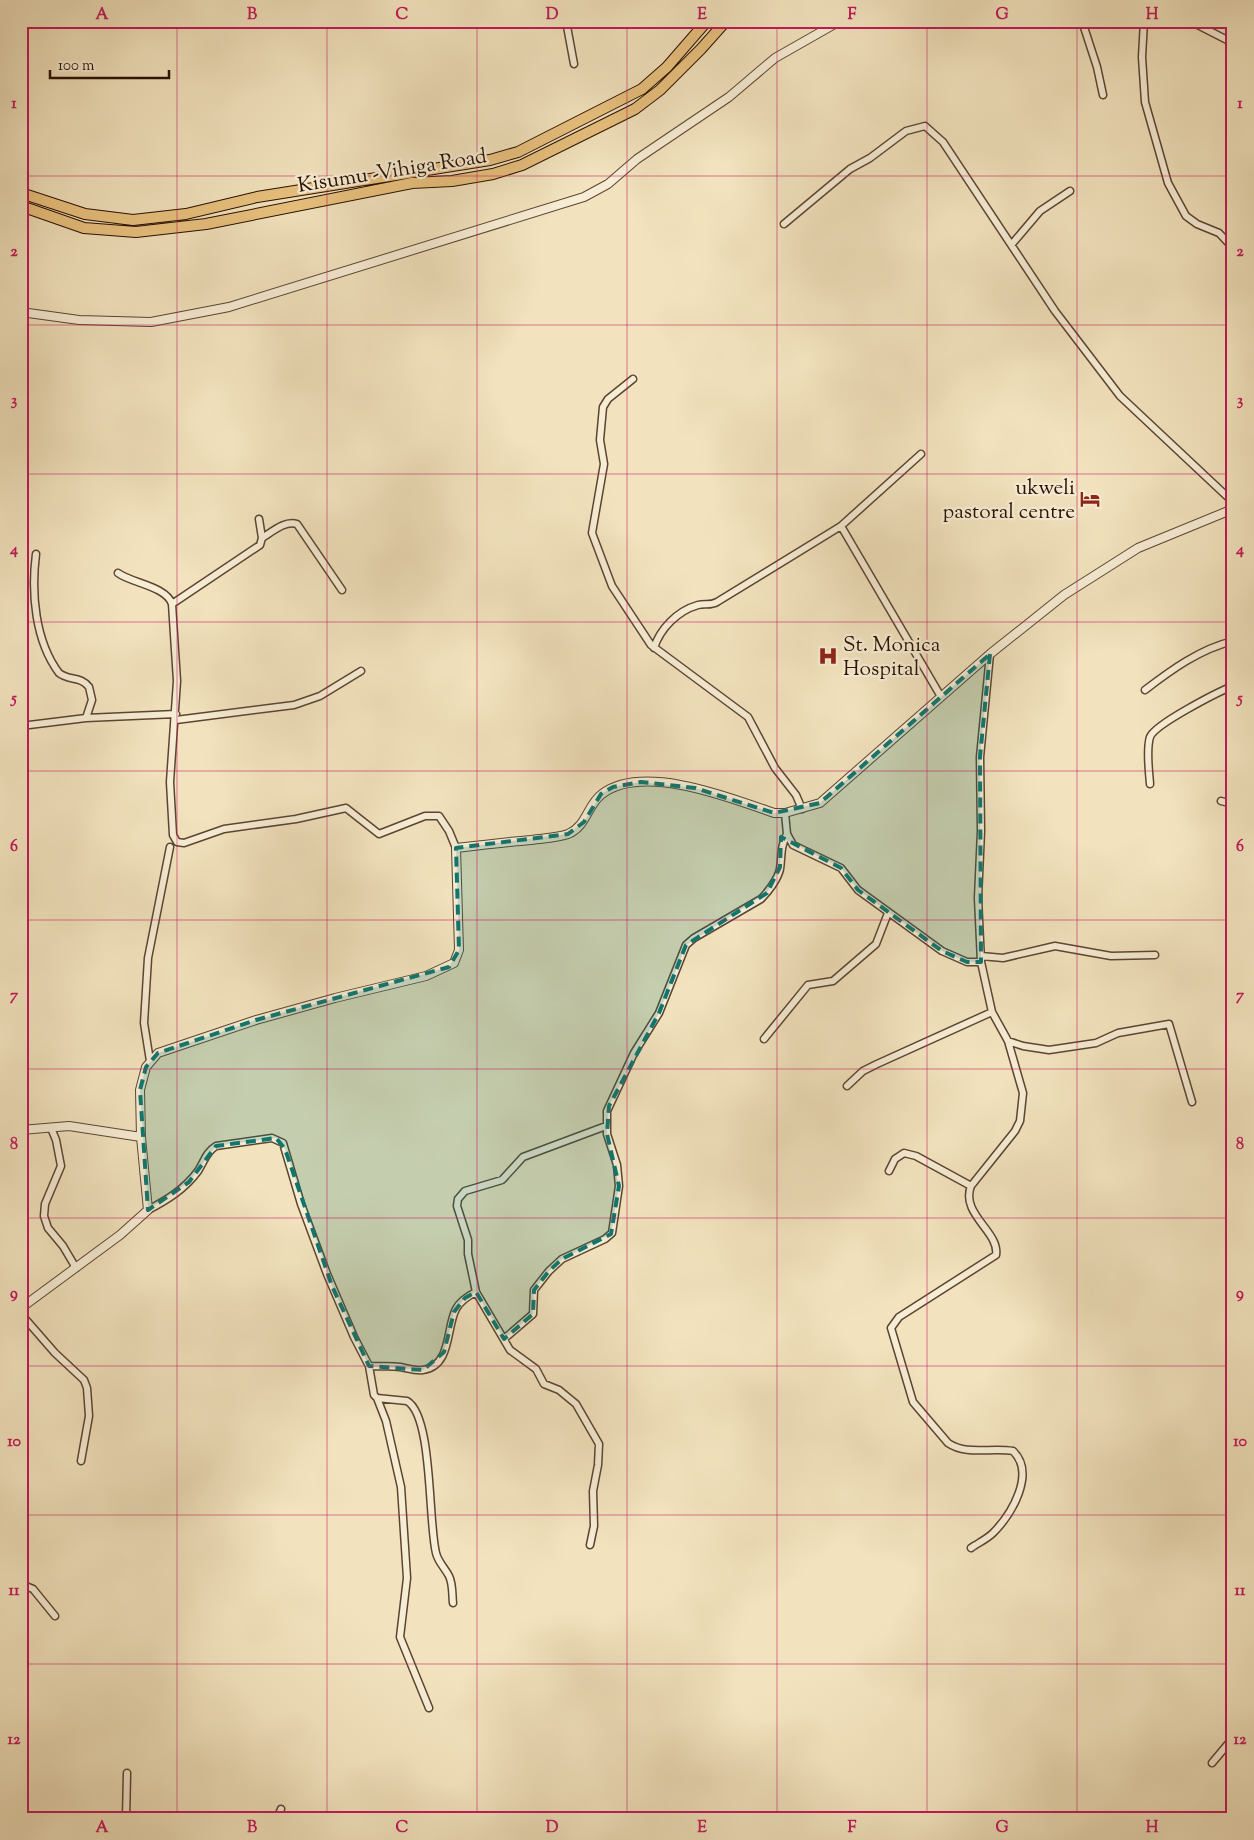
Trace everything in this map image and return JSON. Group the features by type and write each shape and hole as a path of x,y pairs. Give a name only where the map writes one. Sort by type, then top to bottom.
{"highway":[{"name":"Kisumu -Vihiga Road","path":"21,193 84,214 133,220 186,214 257,197 490,160 518,152 642,89 707,21"},
{"name":"Kisumu -Vihiga Road","path":"21,206 84,228 136,232 206,224 412,183 452,181 493,174 522,165 635,109 660,90 702,49 726,21"},
{"path":"1222,21 1233,26"}],"street":[{"path":"566,21 574,64"},
{"path":"21,312 79,320 151,322 228,307 584,197 608,184 637,159 729,97 775,58 840,21"},
{"path":"1082,21 1097,67 1103,95"},
{"path":"1144,21 1142,56 1144,102 1168,183 1186,216 1197,224 1219,234 1233,248"},
{"path":"1190,21 1233,43"},
{"path":"784,224 850,169 870,158 906,130 925,126 943,142 1055,311 1120,396 1233,502"},
{"path":"1012,244 1040,211 1070,191"},
{"path":"633,379 608,399 603,406 600,440 604,464 592,533 618,597 654,648 748,717 778,773 796,795 802,809"},
{"path":"654,648 662,629 670,621 696,606 717,602 841,526 921,454"},
{"path":"456,848 568,834 584,822 601,794 612,787 642,782 668,782 695,788 774,813 785,813 820,803 940,695 1064,595 1117,560 1158,538 1233,509"},
{"path":"172,604 258,547 262,538 259,519"},
{"path":"262,538 291,522 297,524 342,590"},
{"path":"841,526 940,695"},
{"path":"36,554 33,586 41,637 59,673 65,677 78,679 89,687 92,700 86,718"},
{"path":"118,573 142,581 167,596 172,604 177,666 171,799 174,819 173,835 180,843 224,829 296,819 346,808 379,834 425,816 438,816 445,822 456,848 459,950 458,958 449,967 426,976 335,998 256,1020 165,1051 150,1061 142,1077 140,1090 141,1137 148,1210"},
{"path":"1145,690 1168,672 1208,649 1233,641"},
{"path":"971,1548 993,1533 1007,1513 1021,1490 1024,1476 1022,1465 1013,1451 971,1451 955,1448 948,1443 914,1402 892,1328 899,1317 996,1255 995,1245 970,1206 968,1194 971,1186 1015,1131 1020,1121 1023,1093 1008,1041 992,1012 981,959 978,898 981,832 980,757 990,654"},
{"path":"21,726 86,718 176,717 294,705 320,696 362,671"},
{"path":"1150,784 1150,743 1153,733 1194,706 1233,686"},
{"path":"1221,801 1233,804"},
{"path":"785,813 787,834 793,845 841,868 858,890 888,914 942,951 967,962 1003,958 1055,946 1111,956 1155,955"},
{"path":"504,1339 533,1314 534,1290 549,1271 562,1260 605,1239 612,1233 619,1186 617,1165 606,1126 609,1106 634,1053 659,1013 686,946 694,938 761,900 778,873 780,848 787,834"},
{"path":"21,835 23,838 21,890"},
{"path":"150,1061 144,1023 148,958 170,847"},
{"path":"764,1039 808,985 833,980 876,944 888,914"},
{"path":"847,1086 863,1071 992,1012"},
{"path":"1008,1041 1035,1049 1049,1050 1096,1042 1118,1034 1169,1024 1192,1102"},
{"path":"590,1546 594,1526 593,1491 599,1457 598,1440 576,1404 560,1390 544,1384 536,1369 515,1355 504,1339 476,1292 468,1254 467,1235 457,1206 460,1196 465,1191 502,1180 524,1157 606,1126"},
{"path":"51,1128 56,1140 61,1166 45,1204 44,1216 48,1228 63,1246 76,1268"},
{"path":"21,1130 90,1128 141,1137"},
{"path":"21,1308 76,1268 148,1210 174,1196 189,1182 209,1151 216,1146 257,1139 272,1138 279,1140 285,1149 301,1204 332,1286 354,1338 369,1366 377,1398 386,1422 401,1487 407,1578 400,1637 429,1708"},
{"path":"889,1171 895,1159 904,1152 916,1156 971,1186"},
{"path":"369,1366 402,1367 415,1370 429,1368 439,1359 448,1346 452,1320 457,1306 476,1292"},
{"path":"21,1314 55,1353 77,1373 87,1388 90,1416 81,1461"},
{"path":"377,1398 407,1401 416,1409 426,1446 430,1516 436,1554 450,1578 453,1603"},
{"path":"21,1584 33,1588 55,1616"},
{"path":"1212,1763 1233,1738"},
{"path":"126,1819 127,1773"},
{"path":"277,1819 281,1810"}],"highlighted area":[{"path":"990,654 980,757 981,962 967,962 942,951 858,890 841,868 781,837 780,867 767,893 686,945 659,1013 609,1106 607,1134 619,1186 611,1234 562,1259 549,1271 534,1290 533,1314 504,1339 476,1292 465,1298 454,1312 444,1352 423,1370 369,1366 332,1286 285,1149 276,1138 216,1146 189,1182 148,1210 140,1090 146,1067 158,1053 256,1020 449,967 459,950 456,848 568,834 584,822 601,794 613,787 641,782 695,788 774,813 820,803"}],"place":[{"name":"ukweli pastoral centre","path":"1090,499"},
{"name":"St. Monica Hospital","path":"828,656"}]}
